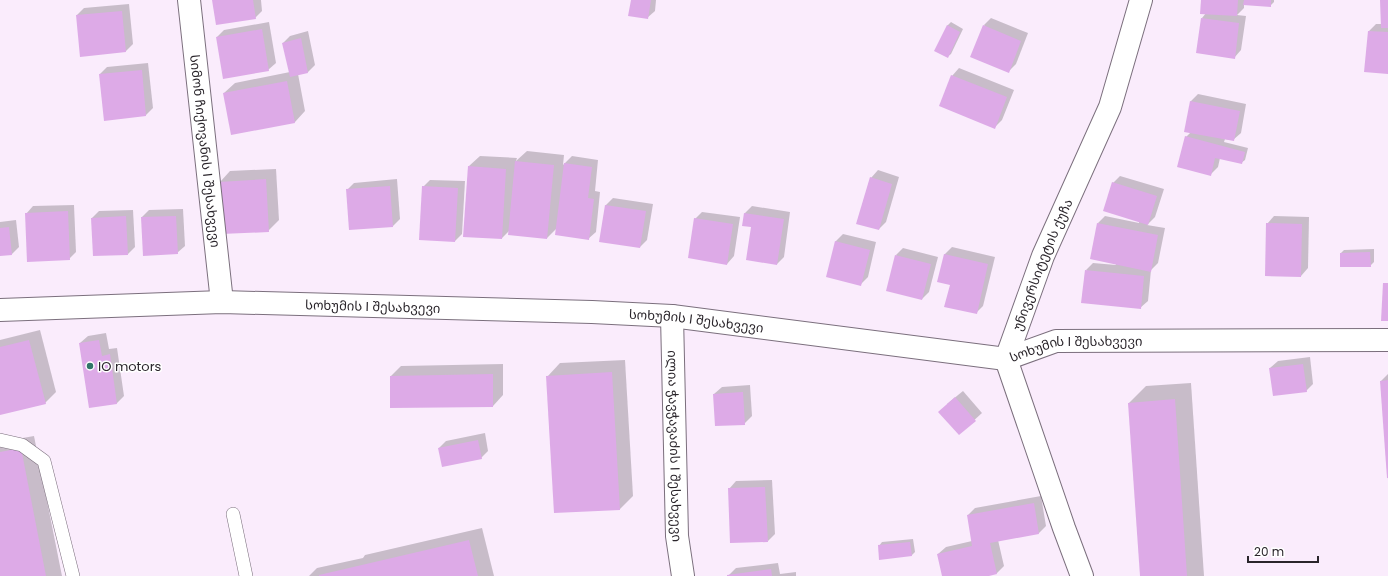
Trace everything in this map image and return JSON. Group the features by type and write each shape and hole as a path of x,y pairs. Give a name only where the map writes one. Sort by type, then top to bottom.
{"street":[{"name":"სიმონ ჩიქოვანის I შესახვევი","path":"189,0 222,302"},
{"name":"უნივერსიტეტის ქუჩა","path":"1006,359 1044,256 1110,107 1141,0"},
{"name":"სოხუმის I შესახვევი","path":"0,310 222,302 584,312 672,316 1006,359 1056,341 1388,340"},
{"name":"ილია ჭავჭავაძის I შესახვევი","path":"672,316 677,536 683,576"},
{"path":"1006,359 1082,576"}],"lane":[{"path":"0,440 22,445 44,461 73,576"},
{"path":"233,514 246,576"}],"building":[{"path":"212,0 253,0 256,19 216,25"},
{"path":"631,0 651,0 648,19 628,16"},
{"path":"1201,0 1238,0 1237,16 1200,14"},
{"path":"1244,0 1271,0 1271,7 1243,5"},
{"path":"1380,0 1388,0 1388,28 1381,28"},
{"path":"122,11 126,52 80,57 76,15"},
{"path":"1201,18 1239,23 1235,59 1196,53"},
{"path":"947,25 960,32 948,58 934,51"},
{"path":"983,25 1021,41 1009,73 970,57"},
{"path":"262,29 269,71 223,79 216,37"},
{"path":"1368,31 1388,32 1388,74 1364,72"},
{"path":"301,38 308,73 290,77 282,43"},
{"path":"142,70 146,116 104,121 99,74"},
{"path":"951,75 1007,97 995,129 939,106"},
{"path":"287,81 295,123 231,135 223,93"},
{"path":"1190,101 1240,111 1234,141 1184,132"},
{"path":"1185,136 1245,152 1242,164 1215,158 1211,176 1177,167"},
{"path":"515,161 554,165 547,239 508,235"},
{"path":"564,163 592,167 588,198 594,199 589,240 555,235"},
{"path":"468,166 506,169 502,239 463,237"},
{"path":"870,177 892,184 879,230 856,224"},
{"path":"266,179 269,232 221,234 219,182"},
{"path":"1112,182 1157,196 1148,225 1103,211"},
{"path":"390,186 393,227 349,230 346,189"},
{"path":"422,186 458,188 455,242 419,240"},
{"path":"605,205 646,211 640,248 599,242"},
{"path":"68,211 70,260 27,262 25,213"},
{"path":"744,213 784,219 777,265 746,260 751,227 742,226"},
{"path":"126,216 128,255 93,256 91,218"},
{"path":"176,216 178,254 143,256 141,217"},
{"path":"694,218 733,224 727,265 688,258"},
{"path":"1097,223 1158,235 1151,272 1090,259"},
{"path":"1266,223 1302,224 1301,277 1265,276"},
{"path":"9,227 12,255 0,256 0,228"},
{"path":"835,241 870,250 861,286 826,277"},
{"path":"1370,252 1371,267 1340,267 1340,253"},
{"path":"944,254 988,264 977,314 944,307 950,285 937,282"},
{"path":"895,255 931,264 922,300 886,291"},
{"path":"1085,270 1144,276 1141,309 1081,303"},
{"path":"1383,283 1388,283 1388,321 1381,321"},
{"path":"29,340 46,404 0,415 0,347"},
{"path":"99,340 102,356 110,354 117,404 89,408 79,343"},
{"path":"1303,364 1307,392 1273,396 1269,368"},
{"path":"612,372 620,510 554,513 546,376"},
{"path":"493,374 493,407 390,408 390,376"},
{"path":"1388,380 1388,478 1387,478 1380,381"},
{"path":"743,392 745,425 715,426 713,394"},
{"path":"955,397 976,421 959,435 938,412"},
{"path":"1175,399 1187,576 1140,576 1128,403"},
{"path":"478,440 482,459 442,467 438,448"},
{"path":"21,448 46,576 0,576 0,452"},
{"path":"765,487 768,542 730,543 728,488"},
{"path":"1034,503 1039,534 990,543 997,574 989,576 942,576 937,554 972,546 967,515"},
{"path":"469,540 478,576 319,576 319,575"},
{"path":"910,542 912,556 879,560 878,545"},
{"path":"771,569 772,576 727,576 727,575"}],"place":[{"name":"IO motors","path":"90,366"}]}
